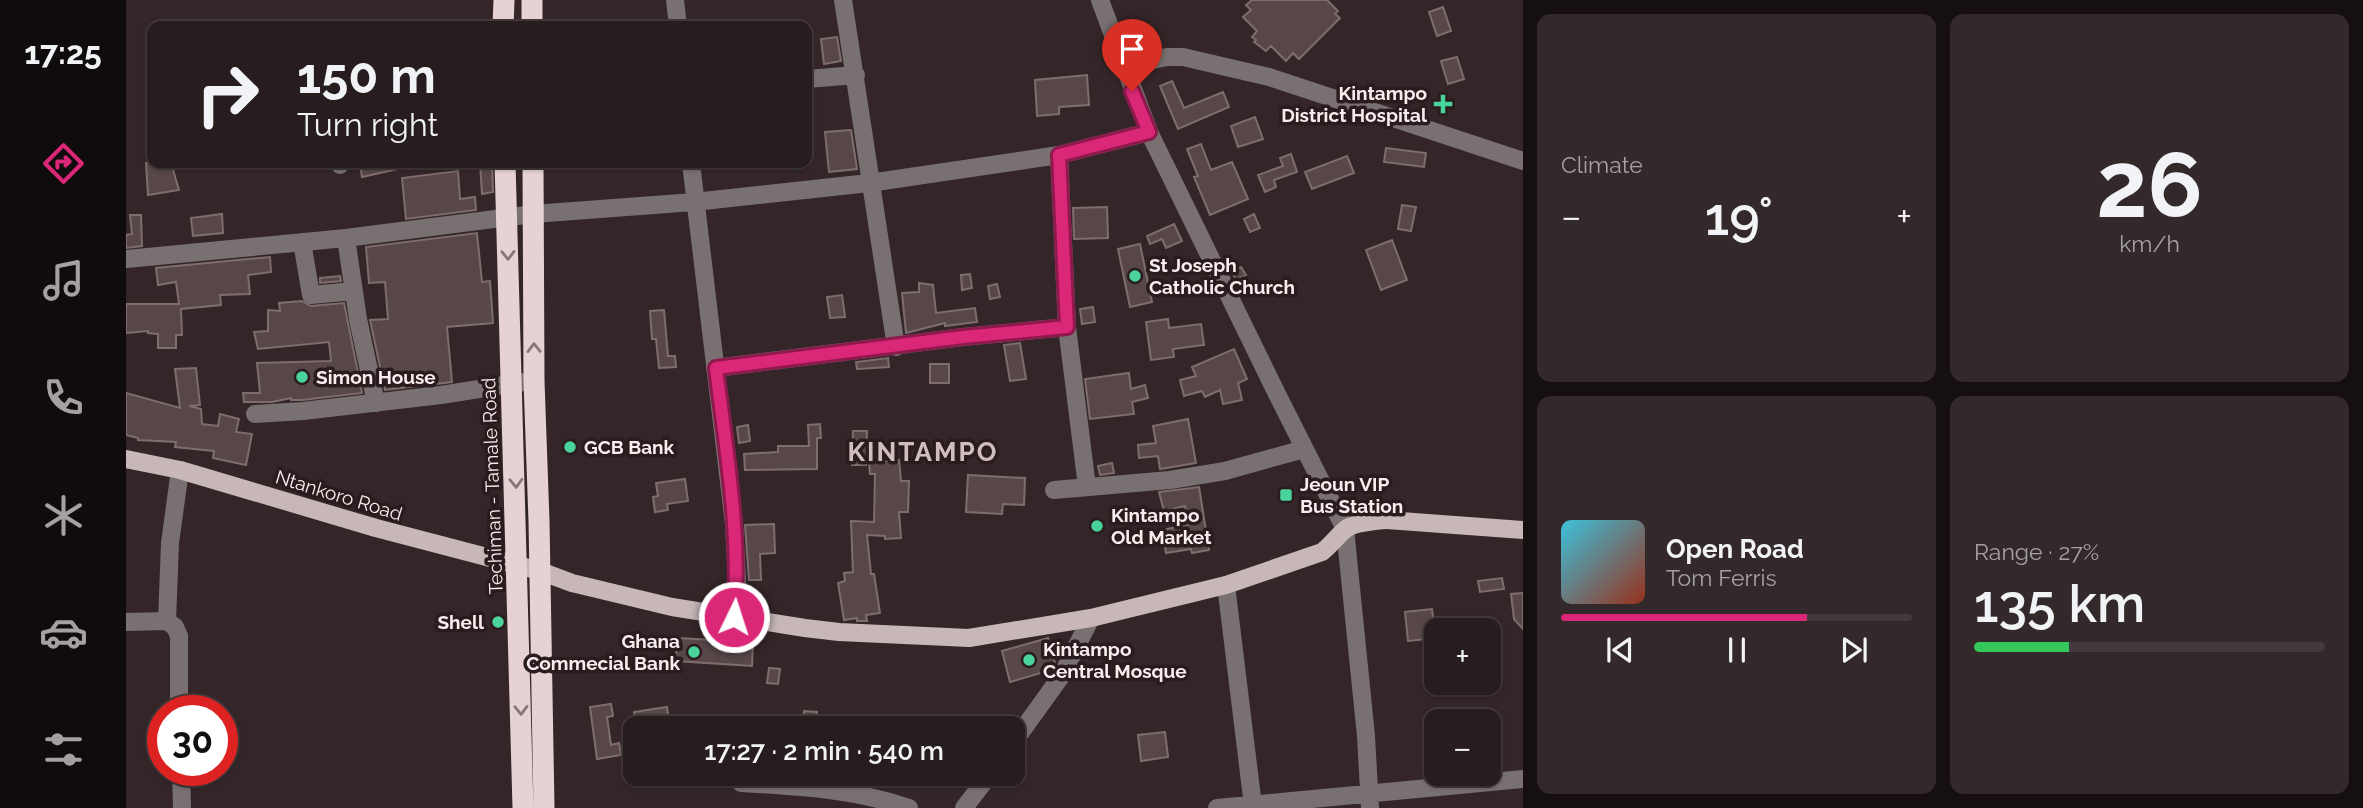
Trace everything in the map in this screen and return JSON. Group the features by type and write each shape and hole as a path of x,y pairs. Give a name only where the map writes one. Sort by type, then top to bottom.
{"highway":[{"path":"503,0 503,21"},
{"path":"532,0 532,21"},
{"name":"Techiman - Tamale Road","path":"505,168 523,808"},
{"path":"533,168 534,381 544,808"},
{"path":"509,307 534,304"}],"main road":[{"name":"Ntankoro Road","path":"126,459 180,470 376,528 540,571 572,583 672,607 839,632 969,638 1091,618 1226,585 1322,552 1334,543 1345,529"},
{"path":"1345,529 1387,520 1523,530"}],"street":[{"path":"675,0 677,21"},
{"path":"843,0 896,346"},
{"path":"1100,0 1124,71 1149,132 1345,529 1370,800"},
{"path":"1124,71 1167,57 1183,57 1269,77 1523,161"},
{"path":"812,79 856,75"},
{"path":"126,259 346,238 533,214 694,202 869,183 1059,155 1149,132"},
{"path":"1059,155 1067,327 1087,487"},
{"path":"691,168 734,524 737,581 734,617"},
{"path":"346,238 376,403"},
{"path":"302,242 311,295 354,291"},
{"path":"716,368 798,356 1067,327"},
{"path":"256,414 441,396 534,381"},
{"path":"1054,490 1170,480 1225,471 1304,449"},
{"path":"167,621 170,543 180,470"},
{"path":"1226,585 1253,806"},
{"path":"1025,726 1062,675 1091,618"},
{"path":"126,622 167,621 175,627 179,636 179,695"},
{"path":"1217,808 1370,800 1523,779"},
{"path":"181,786 182,808"},
{"path":"796,786 862,795 909,808"},
{"path":"964,808 981,786"}],"building":[{"path":"1252,0 1327,0 1338,11 1335,14 1340,18 1299,59 1293,53 1286,61 1271,46 1266,51 1254,42 1256,40 1252,37 1257,31 1243,17 1251,10 1246,5"},
{"path":"1443,7 1451,31 1437,36 1429,12"},
{"path":"837,37 841,61 824,64 821,39"},
{"path":"1457,57 1464,79 1448,84 1441,61"},
{"path":"1087,75 1089,105 1059,107 1059,114 1037,116 1035,80"},
{"path":"1172,81 1184,108 1223,92 1229,107 1178,129 1160,86"},
{"path":"1255,117 1263,139 1238,147 1231,126"},
{"path":"851,130 857,169 829,172 825,132"},
{"path":"1201,144 1211,170 1232,162 1248,199 1210,215 1194,177 1198,176 1187,149"},
{"path":"1386,148 1426,153 1424,167 1384,162"},
{"path":"1291,154 1297,172 1274,180 1276,187 1265,192 1258,175 1283,166 1280,158"},
{"path":"1347,156 1354,173 1312,189 1305,172"},
{"path":"146,163 147,168 172,168 179,190 148,195"},
{"path":"361,168 402,168 362,177"},
{"path":"480,168 492,168 493,192 482,194"},
{"path":"458,171 460,199 475,197 476,210 406,219 402,178"},
{"path":"1402,205 1416,207 1411,231 1398,229"},
{"path":"1107,207 1108,238 1074,239 1073,208"},
{"path":"222,214 223,233 193,236 191,218"},
{"path":"1254,214 1260,228 1250,232 1244,219"},
{"path":"130,215 141,215 142,246 126,248 126,235 132,234"},
{"path":"1174,224 1182,241 1166,248 1162,239 1150,244 1147,236"},
{"path":"477,233 482,282 490,281 493,323 447,327 452,382 385,390 370,320 388,319 385,282 369,283 366,247"},
{"path":"1392,240 1407,280 1381,290 1366,250"},
{"name":"St Joseph Catholic Church","path":"1140,244 1152,302 1130,307 1118,249"},
{"path":"270,257 271,272 248,275 250,294 220,295 221,305 181,309 182,335 176,335 176,348 158,348 158,334 148,331 126,333 126,304 179,304 176,282 158,285 156,268"},
{"path":"1241,267 1246,275 1236,280 1232,272"},
{"path":"970,274 972,288 962,290 961,275"},
{"path":"340,276 341,281 320,283 320,278"},
{"path":"919,283 933,285 936,313 975,308 977,322 945,326 945,323 906,333 902,293 919,292"},
{"path":"997,284 1000,297 990,299 988,286"},
{"path":"842,295 845,317 830,318 827,297"},
{"path":"302,301 311,306 344,303 362,393 302,400 291,398 272,402 244,402 243,393 260,393 257,363 331,361 329,342 258,349 254,332 268,331 268,310 280,311 279,303"},
{"path":"1093,307 1095,322 1082,324 1080,309"},
{"path":"664,310 668,356 675,356 676,367 659,368 656,339 652,339 650,311"},
{"path":"1168,319 1169,328 1201,324 1204,345 1173,349 1174,357 1151,360 1146,322"},
{"path":"1020,343 1026,379 1010,381 1004,345"},
{"path":"1234,349 1247,379 1238,383 1242,400 1223,404 1220,390 1205,397 1202,391 1184,396 1180,380 1196,376 1192,367"},
{"path":"888,358 889,367 857,369 856,362"},
{"path":"930,364 949,364 949,383 930,383"},
{"path":"196,368 200,405 189,406 201,409 202,424 218,426 220,414 239,419 236,432 252,434 246,465 213,458 214,451 175,447 176,442 138,440 126,435 126,393 180,408 175,369"},
{"path":"1129,373 1131,389 1145,385 1148,398 1132,402 1134,414 1090,419 1085,379"},
{"path":"1188,419 1196,463 1160,469 1158,456 1139,458 1138,445 1156,443 1153,426"},
{"path":"820,424 817,469 745,470 744,454 778,452 778,446 809,446 808,425"},
{"path":"748,425 750,441 739,443 737,427"},
{"path":"853,431 867,431 866,465 852,465"},
{"path":"899,460 901,481 909,481 908,512 899,512 901,538 885,539 885,536 867,535 871,574 874,574 880,613 866,615 867,621 857,621 857,618 844,620 838,583 845,581 844,573 853,572 851,521 874,522 875,474 870,474 869,463"},
{"path":"1112,463 1114,473 1100,475 1098,466"},
{"path":"968,475 1025,478 1024,505 1003,504 1002,514 966,512"},
{"path":"685,479 688,501 667,504 668,510 655,512 653,497 658,496 656,483"},
{"path":"1199,487 1209,550 1192,553 1191,549 1166,553 1162,530 1187,525 1185,506 1164,511 1159,492"},
{"path":"774,524 775,553 760,554 761,580 749,580 745,525"},
{"path":"1502,578 1504,589 1480,592 1478,581"},
{"path":"1523,593 1523,629 1514,619 1511,594"},
{"path":"1432,609 1433,618 1424,618 1424,639 1408,641 1405,612"},
{"path":"677,638 753,642 752,666 676,661"},
{"path":"1048,638 1055,663 1051,670 1010,682 1002,651"},
{"path":"769,668 780,669 778,684 767,683"},
{"path":"611,704 613,716 607,717 611,745 619,743 621,755 597,759 590,707"},
{"path":"667,707 668,716 634,716 634,712"},
{"path":"804,711 817,712 816,716 803,716"},
{"path":"1165,732 1168,757 1141,761 1138,735"}],"place":[{"name":"Kintampo District Hospital","path":"1443,104"},
{"name":"St Joseph Catholic Church","path":"1135,276"},
{"name":"Simon House","path":"302,377"},
{"name":"GCB Bank","path":"570,447"},
{"name":"Jeoun VIP Bus Station","path":"1286,495"},
{"name":"Kintampo Old Market","path":"1097,526"},
{"name":"Shell","path":"498,622"},
{"name":"Ghana Commecial Bank","path":"694,652"},
{"name":"Kintampo Central Mosque","path":"1029,660"}],"district":[{"name":"KINTAMPO","path":"923,452"}],"route":[{"path":"734,617 737,581 734,524 716,368 798,356 1067,327 1059,155 1149,132 1132,91"}]}
